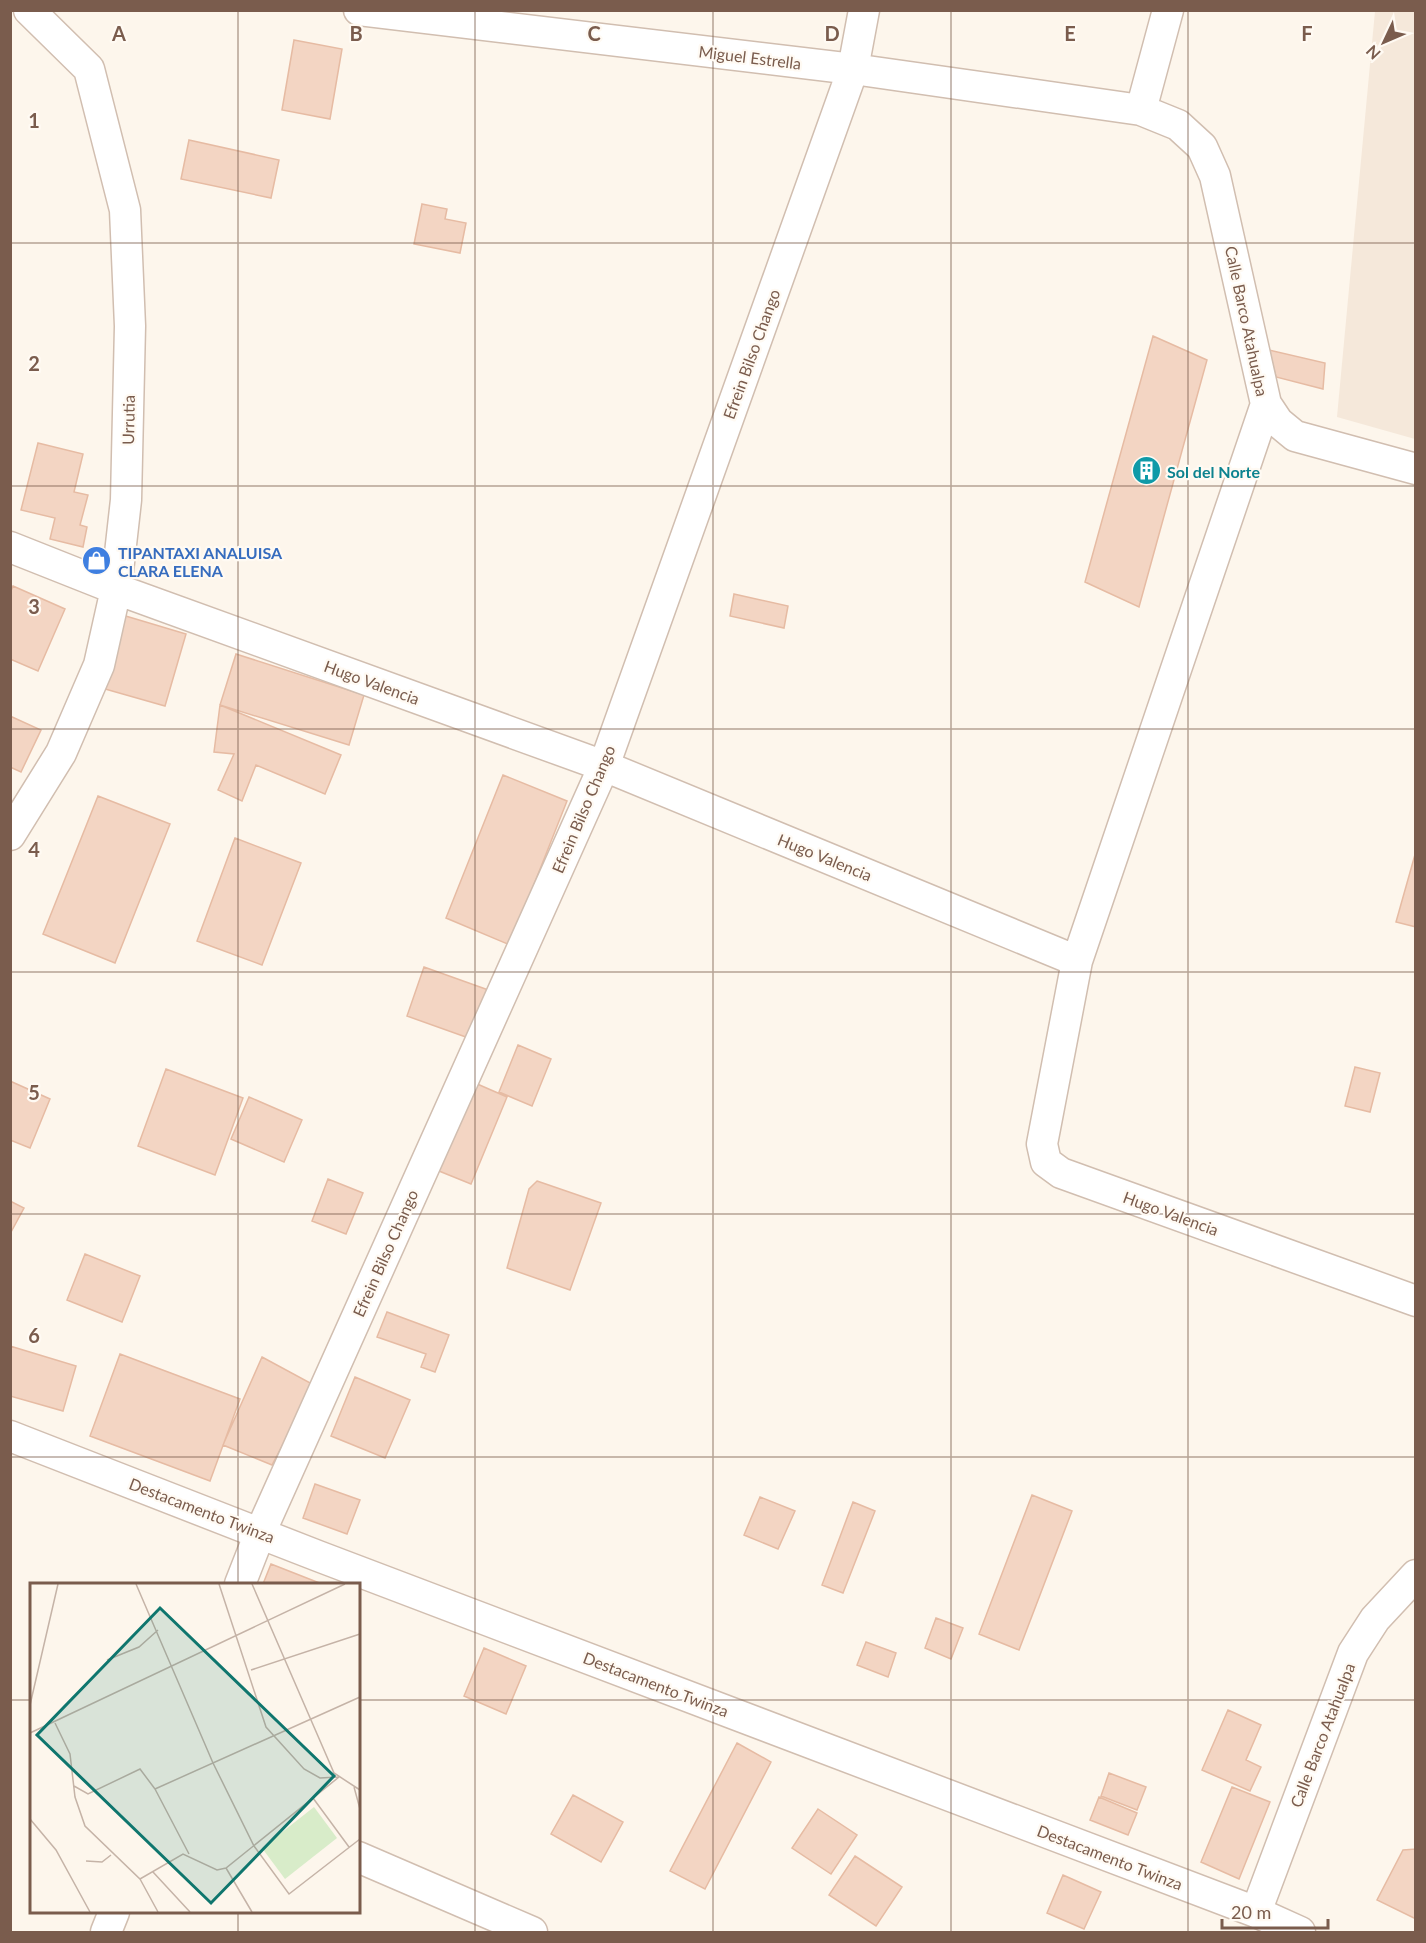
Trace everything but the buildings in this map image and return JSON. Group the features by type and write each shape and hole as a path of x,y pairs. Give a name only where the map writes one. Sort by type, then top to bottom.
{"street":[{"name":"Urrutia","path":"10,835 61,753 99,664 116,589 126,500 130,326 125,210 89,69 29,10"},
{"name":"Miguel Estrella","path":"359,10 853,69 1141,111"},
{"name":"Efrein Bilso Chango","path":"240,1583 260,1533 604,766 853,69 864,10"},
{"path":"1141,111 1168,10"},
{"name":"Calle Barco Atahualpa","path":"1141,111 1178,125 1202,147 1215,176 1266,404 1278,422 1295,436 1416,469"},
{"path":"1077,961 1266,404"},
{"name":"Hugo Valencia","path":"10,547 116,589 604,766 1077,961 1042,1144 1046,1162 1061,1173 1416,1301"},
{"name":"Destacamento Twinza","path":"10,1436 1256,1912 1300,1932"},
{"name":"Calle Barco Atahualpa","path":"1256,1912 1353,1653 1375,1619 1416,1575"},
{"path":"360,1858 532,1932"},
{"path":"106,1932 113,1913"}],"shaded area":[{"path":"1375,11 1415,11 1415,439 1337,417"}],"place":[{"name":"Sol del Norte","path":"1146,471"},
{"name":"TIPANTAXI ANALUISA CLARA ELENA","path":"97,561"}]}
